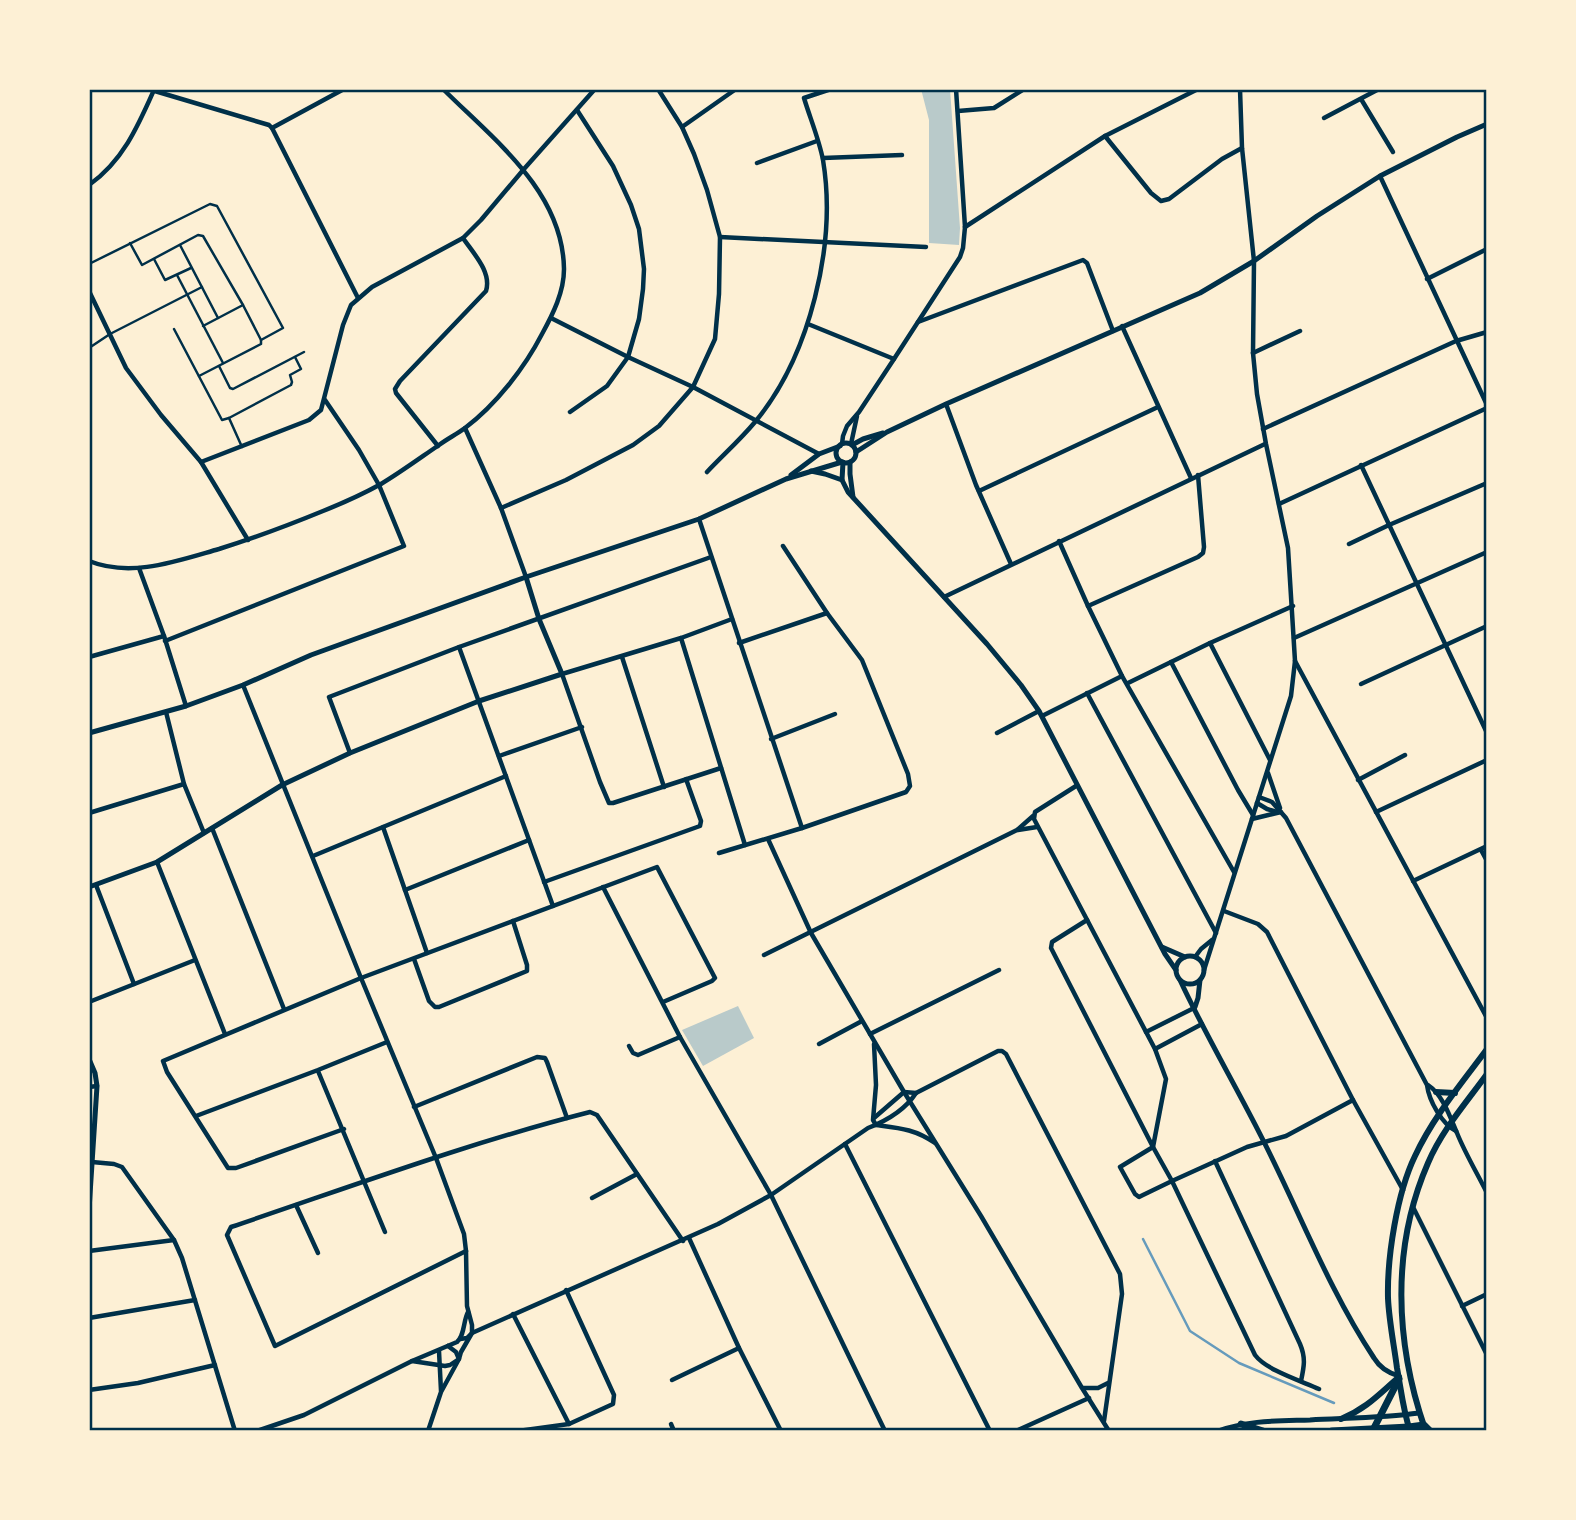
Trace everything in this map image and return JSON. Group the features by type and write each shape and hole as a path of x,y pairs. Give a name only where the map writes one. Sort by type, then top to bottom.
{"highway":[{"path":"1374,1428 1399,1378"},
{"path":"1241,1424 1264,1431"},
{"path":"1332,1431 1374,1428 1426,1429"}],"main road":[{"path":"89,733 186,706 311,656 526,577 699,519 786,479 845,462 887,432 1200,293 1254,261 1380,176 1487,124"},
{"path":"786,479 819,454 887,432"},
{"path":"841,445 837,454 845,462 853,497"},
{"path":"851,445 856,452"},
{"path":"845,462 842,480 848,492 1021,685 1040,714 1195,1007 1340,1299 1375,1361 1387,1373 1399,1378"},
{"path":"808,471 842,480"},
{"path":"93,886 157,862 282,785 350,753 479,701 562,674 526,577"},
{"path":"1162,947 1185,957 1195,957 1203,964 1195,1007"},
{"path":"1176,970 1180,960 1185,957"},
{"path":"1180,980 1190,984 1200,979"},
{"path":"1410,1429 1405,1415 1388,1298 1391,1254 1403,1191 1413,1159 1425,1137 1487,1049"},
{"path":"89,1059 97,1086 89,1210"},
{"path":"1426,1429 1419,1413 1405,1351 1402,1309 1403,1254 1412,1206 1429,1161 1447,1127 1487,1074"},
{"path":"1436,1093 1454,1093"},
{"path":"1341,1419 1368,1405 1399,1378"},
{"path":"1218,1431 1262,1421 1419,1413"}],"street":[{"path":"148,89 269,125 358,298"},
{"path":"272,128 344,89"},
{"path":"89,561 107,567 139,569 248,540 309,517 379,485 465,428 493,403 516,374 551,318 561,290 564,270 561,243 552,215 524,169 443,89"},
{"path":"201,462 309,421 321,410 343,325 351,305 372,287 463,238 595,89"},
{"path":"501,508 566,480 633,445 659,426 693,387 711,348 717,328 720,237 694,154 682,127 658,89"},
{"path":"682,127 736,89"},
{"path":"707,472 755,421 786,373 808,324 825,243 826,197 823,158 804,98 831,89"},
{"path":"841,445 847,426 894,359 960,257 963,248 965,227 956,89"},
{"path":"958,111 994,108 1024,89"},
{"path":"965,227 1105,136 1198,89"},
{"path":"1204,970 1291,696 1296,661 1288,548 1257,394 1253,353 1254,261 1242,148 1240,89"},
{"path":"89,185 106,172 124,150 155,90"},
{"path":"1324,118 1377,90"},
{"path":"1361,99 1392,152"},
{"path":"570,412 607,386 628,357 639,320 644,269 639,229 631,205 613,166 577,110"},
{"path":"1105,136 1151,193 1161,201 1169,199 1222,159 1242,148"},
{"path":"757,163 817,141"},
{"path":"823,158 902,155"},
{"path":"1279,503 1487,406 1380,176"},
{"path":"89,264 210,204 217,206 283,328 261,340 261,344 199,376"},
{"path":"130,243 140,265 198,235 203,236 261,340"},
{"path":"720,237 926,247"},
{"path":"438,446 396,394 395,389 488,287 485,272 463,238"},
{"path":"180,245 218,318"},
{"path":"1427,279 1487,249"},
{"path":"154,259 165,280 192,267"},
{"path":"918,322 1083,260 1087,263 1113,331"},
{"path":"177,275 204,326 230,388 233,389 304,352"},
{"path":"89,348 110,334 202,287"},
{"path":"89,292 126,368 201,462 248,540"},
{"path":"204,326 243,305"},
{"path":"551,318 693,387 819,454"},
{"path":"808,324 894,359"},
{"path":"1122,326 1191,478"},
{"path":"174,329 220,418 224,420 291,385 290,375 301,369 295,358"},
{"path":"1253,353 1300,331"},
{"path":"1263,429 1456,341 1487,332"},
{"path":"89,657 164,638 404,546 379,485 324,399"},
{"path":"946,404 979,491 1011,564"},
{"path":"979,491 1158,407"},
{"path":"851,445 859,412"},
{"path":"229,418 242,447"},
{"path":"465,428 501,508 526,577"},
{"path":"944,597 1266,444"},
{"path":"1362,465 1487,733"},
{"path":"1088,606 1203,553 1198,475"},
{"path":"1349,544 1487,484"},
{"path":"699,519 802,828"},
{"path":"1059,541 1122,676 1234,873"},
{"path":"719,853 802,828 909,790 908,774 867,671 783,546"},
{"path":"1294,638 1487,552"},
{"path":"350,753 329,697 459,647 711,557"},
{"path":"139,569 186,706"},
{"path":"1128,683 1293,606"},
{"path":"739,643 827,612"},
{"path":"721,768 609,803 562,674 681,638 732,619"},
{"path":"1361,684 1487,626"},
{"path":"681,638 745,845"},
{"path":"1210,643 1270,760"},
{"path":"459,647 553,906"},
{"path":"622,657 664,787"},
{"path":"1296,661 1487,1018"},
{"path":"1171,662 1253,817"},
{"path":"996,733 1122,676"},
{"path":"243,685 436,1158 464,1234 468,1312 460,1339"},
{"path":"1087,694 1216,933"},
{"path":"166,712 184,784 204,833"},
{"path":"771,739 835,714"},
{"path":"499,757 582,727"},
{"path":"1358,780 1405,755"},
{"path":"1376,812 1487,760"},
{"path":"1268,772 1281,812"},
{"path":"313,856 506,776"},
{"path":"544,882 700,826 701,821 686,779"},
{"path":"89,813 184,784"},
{"path":"764,956 1017,830 1035,812 1076,786"},
{"path":"1258,800 1267,809 1281,812"},
{"path":"1258,800 1272,802 1288,821 1427,1085 1436,1093 1452,1121 1487,1193"},
{"path":"1253,817 1281,812"},
{"path":"1034,815 1037,827 1155,1049 1166,1079 1153,1147 1121,1166 1135,1194 1139,1197 1215,1161 1286,1136 1353,1100"},
{"path":"383,827 427,953"},
{"path":"1017,830 1037,827"},
{"path":"212,828 284,1009"},
{"path":"768,839 811,933 910,1102 1110,1431"},
{"path":"405,890 529,840"},
{"path":"1413,881 1487,846"},
{"path":"1481,850 1487,861"},
{"path":"157,862 225,1034"},
{"path":"344,1129 236,1168 228,1168 167,1072 163,1061 361,978 657,867 715,978 663,1002"},
{"path":"93,886 134,984"},
{"path":"603,887 680,1037 771,1195 885,1431"},
{"path":"1224,911 1258,924 1267,932 1403,1191"},
{"path":"1087,920 1052,942 1051,948 1172,1181 1258,1360 1319,1388"},
{"path":"414,959 429,1001 439,1007 527,971 513,921"},
{"path":"1195,957 1213,939"},
{"path":"89,1002 195,960"},
{"path":"870,1034 999,970"},
{"path":"1146,1032 1195,1007"},
{"path":"819,1044 862,1021"},
{"path":"1155,1049 1202,1024"},
{"path":"629,1046 633,1053 638,1055 680,1037"},
{"path":"873,1039 876,1085 874,1122"},
{"path":"196,1116 387,1041"},
{"path":"874,1122 882,1122 910,1102 916,1093 998,1051 1004,1051 1120,1274 1122,1294 1104,1421"},
{"path":"414,1107 541,1057 547,1062 567,1118"},
{"path":"318,1070 384,1232"},
{"path":"1427,1085 1428,1093 1447,1127 1456,1132"},
{"path":"89,1087 97,1086"},
{"path":"257,1431 304,1415 513,1314 718,1224 771,1195 868,1128 877,1115 904,1092 916,1093"},
{"path":"466,1251 275,1346 228,1238 228,1231 231,1227 436,1158 567,1118 590,1112 596,1114 686,1240 780,1431"},
{"path":"874,1122 922,1134 937,1144"},
{"path":"845,1144 990,1431"},
{"path":"1215,1161 1304,1354 1301,1381"},
{"path":"92,1162 122,1167 174,1240 183,1258 235,1431"},
{"path":"592,1198 637,1174"},
{"path":"296,1205 318,1253"},
{"path":"1412,1206 1487,1355"},
{"path":"89,1251 174,1240"},
{"path":"518,1431 569,1424 613,1404 615,1399 566,1290"},
{"path":"1462,1306 1487,1294"},
{"path":"89,1318 195,1300"},
{"path":"428,1431 441,1392 472,1333 472,1318 468,1312"},
{"path":"513,1314 569,1424"},
{"path":"447,1346 456,1352 459,1359"},
{"path":"672,1380 739,1348"},
{"path":"439,1350 441,1392"},
{"path":"412,1361 450,1365 459,1359"},
{"path":"89,1390 138,1383 215,1364"},
{"path":"1082,1388 1098,1388 1109,1382"},
{"path":"1016,1431 1089,1398"},
{"path":"671,1424 674,1431"}],"shaded area":[{"path":"921,89 950,89 959,245 929,243 929,120"},
{"path":"738,1006 754,1038 703,1066 682,1030"}],"waterway":[{"path":"1143,1239 1190,1331 1239,1363 1334,1403"}]}
